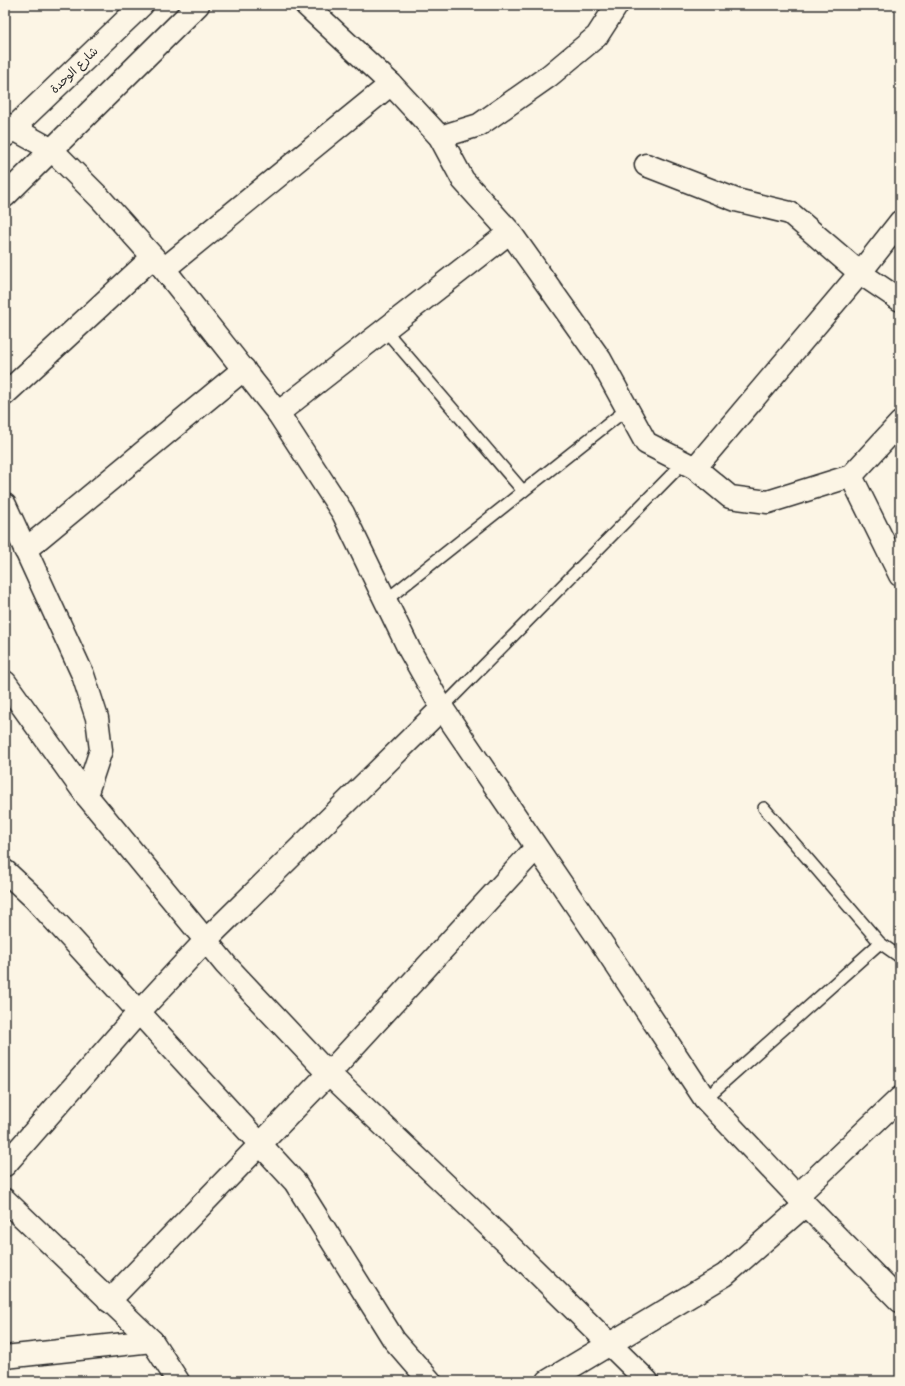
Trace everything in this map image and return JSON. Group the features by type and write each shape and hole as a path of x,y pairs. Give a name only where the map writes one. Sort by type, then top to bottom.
{"street":[{"name":"شارع الوحدة","path":"8,129 142,5"},
{"path":"5,196 198,5"},
{"path":"306,5 391,84 440,137 463,180 510,232 600,358 646,443 689,466 730,497 768,502 851,476 900,424"},
{"path":"440,137 478,125 549,76 597,36 617,5"},
{"path":"5,394 158,263 391,84"},
{"path":"8,129 52,150 100,198 158,263 278,413 342,513 409,649 442,708 706,1099 801,1201 900,1301"},
{"path":"646,166 736,200 790,213 860,273 900,300"},
{"path":"689,466 860,273 900,222"},
{"path":"278,413 510,232"},
{"path":"25,550 244,369"},
{"path":"851,476 900,575"},
{"path":"5,505 83,675 97,718 101,750 86,795"},
{"path":"5,682 86,795 226,965 329,1073 611,1343 647,1381"},
{"path":"5,1165 139,1012 206,940 442,708"},
{"path":"109,1301 329,1073 536,848"},
{"path":"5,871 34,898 295,1182 394,1340 430,1381"},
{"path":"548,1381 725,1275 801,1201 900,1098"},
{"path":"5,1200 152,1341 178,1381"},
{"path":"5,1357 152,1341"}],"lane":[{"path":"385,330 523,491"},
{"path":"386,600 627,408"},
{"path":"442,708 689,466"},
{"path":"764,808 880,943 900,957"},
{"path":"706,1099 880,943"}]}
